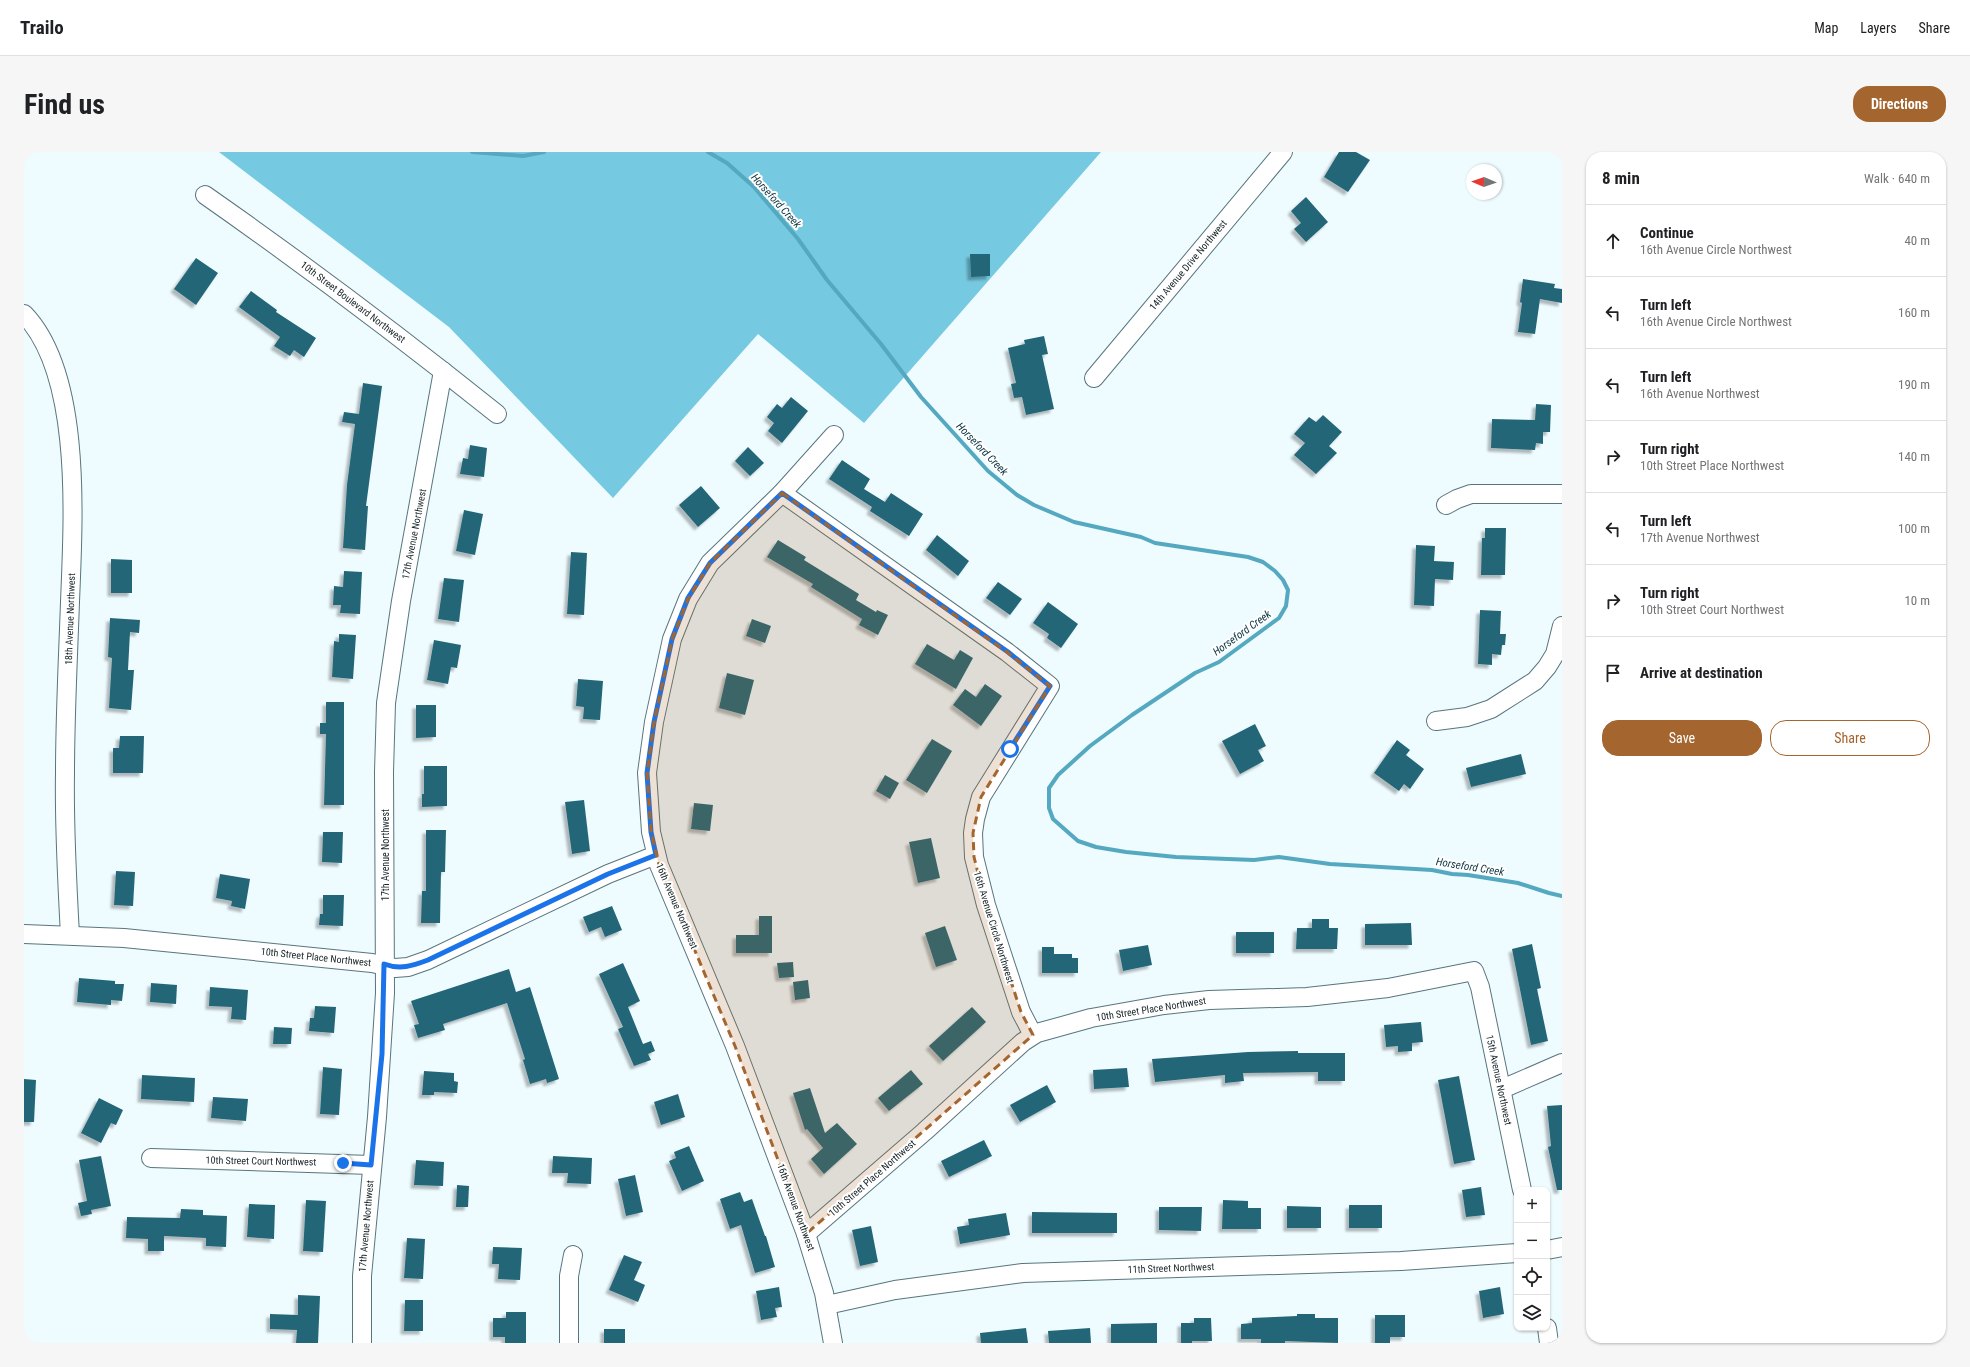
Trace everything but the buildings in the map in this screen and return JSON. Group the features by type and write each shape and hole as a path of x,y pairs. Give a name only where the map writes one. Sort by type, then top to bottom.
{"street":[{"name":"14th Avenue Drive Northwest","path":"1094,378 1283,152"},
{"name":"10th Street Boulevard Northwest","path":"205,195 276,244 498,414"},
{"name":"18th Avenue Northwest","path":"24,314 38,331 53,363 60,386 68,431 71,467 73,495 72,556 65,774 70,935"},
{"name":"17th Avenue Northwest","path":"362,1343 362,1276 382,1054 386,703 401,601 443,371"},
{"name":"16th Avenue Northwest","path":"833,1343 827,1305 806,1234 735,1046 721,1016 706,973 672,898 656,855 651,832 647,773 654,722 672,639 688,598 710,563 782,493 834,435"},
{"name":"16th Avenue Circle Northwest","path":"782,493 1008,652 1050,686 981,797 973,833 974,856 986,905 1021,1012 1033,1035"},
{"path":"1446,505 1470,494 1562,494"},
{"path":"1436,721 1467,717 1491,709 1535,681 1547,667 1555,654 1562,626"},
{"name":"10th Street Place Northwest","path":"24,934 124,938 384,964 395,968 408,967 428,960 608,874 656,855"},
{"name":"10th Street Place Northwest","path":"806,1234 930,1127 1023,1042 1033,1035 1091,1018 1164,1005 1209,1000 1307,997 1388,988 1474,970"},
{"name":"15th Avenue Northwest","path":"1474,970 1480,987 1521,1187"},
{"path":"1502,1089 1562,1064"},
{"name":"10th Street Court Northwest","path":"151,1158 371,1165"},
{"path":"1550,1249 1562,1246"},
{"name":"11th Street Northwest","path":"827,1305 895,1290 1023,1273 1394,1261 1514,1253"},
{"path":"569,1343 569,1276 573,1255"},
{"path":"1547,1331 1549,1343"}],"highlighted area":[{"path":"782,493 1007,652 1050,686 981,797 973,833 974,857 986,905 1021,1012 1033,1035 806,1234 735,1046 659,865 651,832 647,773 654,722 672,639 688,599 710,563"}],"shaded area":[{"path":"219,152 1101,152 864,423 758,334 613,498 449,327"}],"waterway":[{"name":"Horseford Creek","path":"472,152 523,156 544,152"},
{"name":"Horseford Creek","path":"708,152 727,163 754,187 798,239 827,280 881,344 921,397 988,471 1017,495 1034,505 1074,522 1141,537 1155,543 1248,557 1263,562 1275,571 1283,580 1288,590 1286,606 1279,618 1219,662 1195,673 1132,715 1090,746 1058,775 1049,788 1049,808 1053,819 1078,841 1096,847 1126,852 1176,857 1254,860 1279,857 1330,864 1432,870 1518,883 1562,896"}],"route":[{"path":"343,1163 371,1165 377,1117 382,1054 385,993 384,964 395,968 408,967 428,960 542,907 608,874 656,855 651,832 647,773 648,753 662,680 672,639 688,598 710,563 742,530 782,493 822,519 1008,652 1050,686 1010,749"}]}
